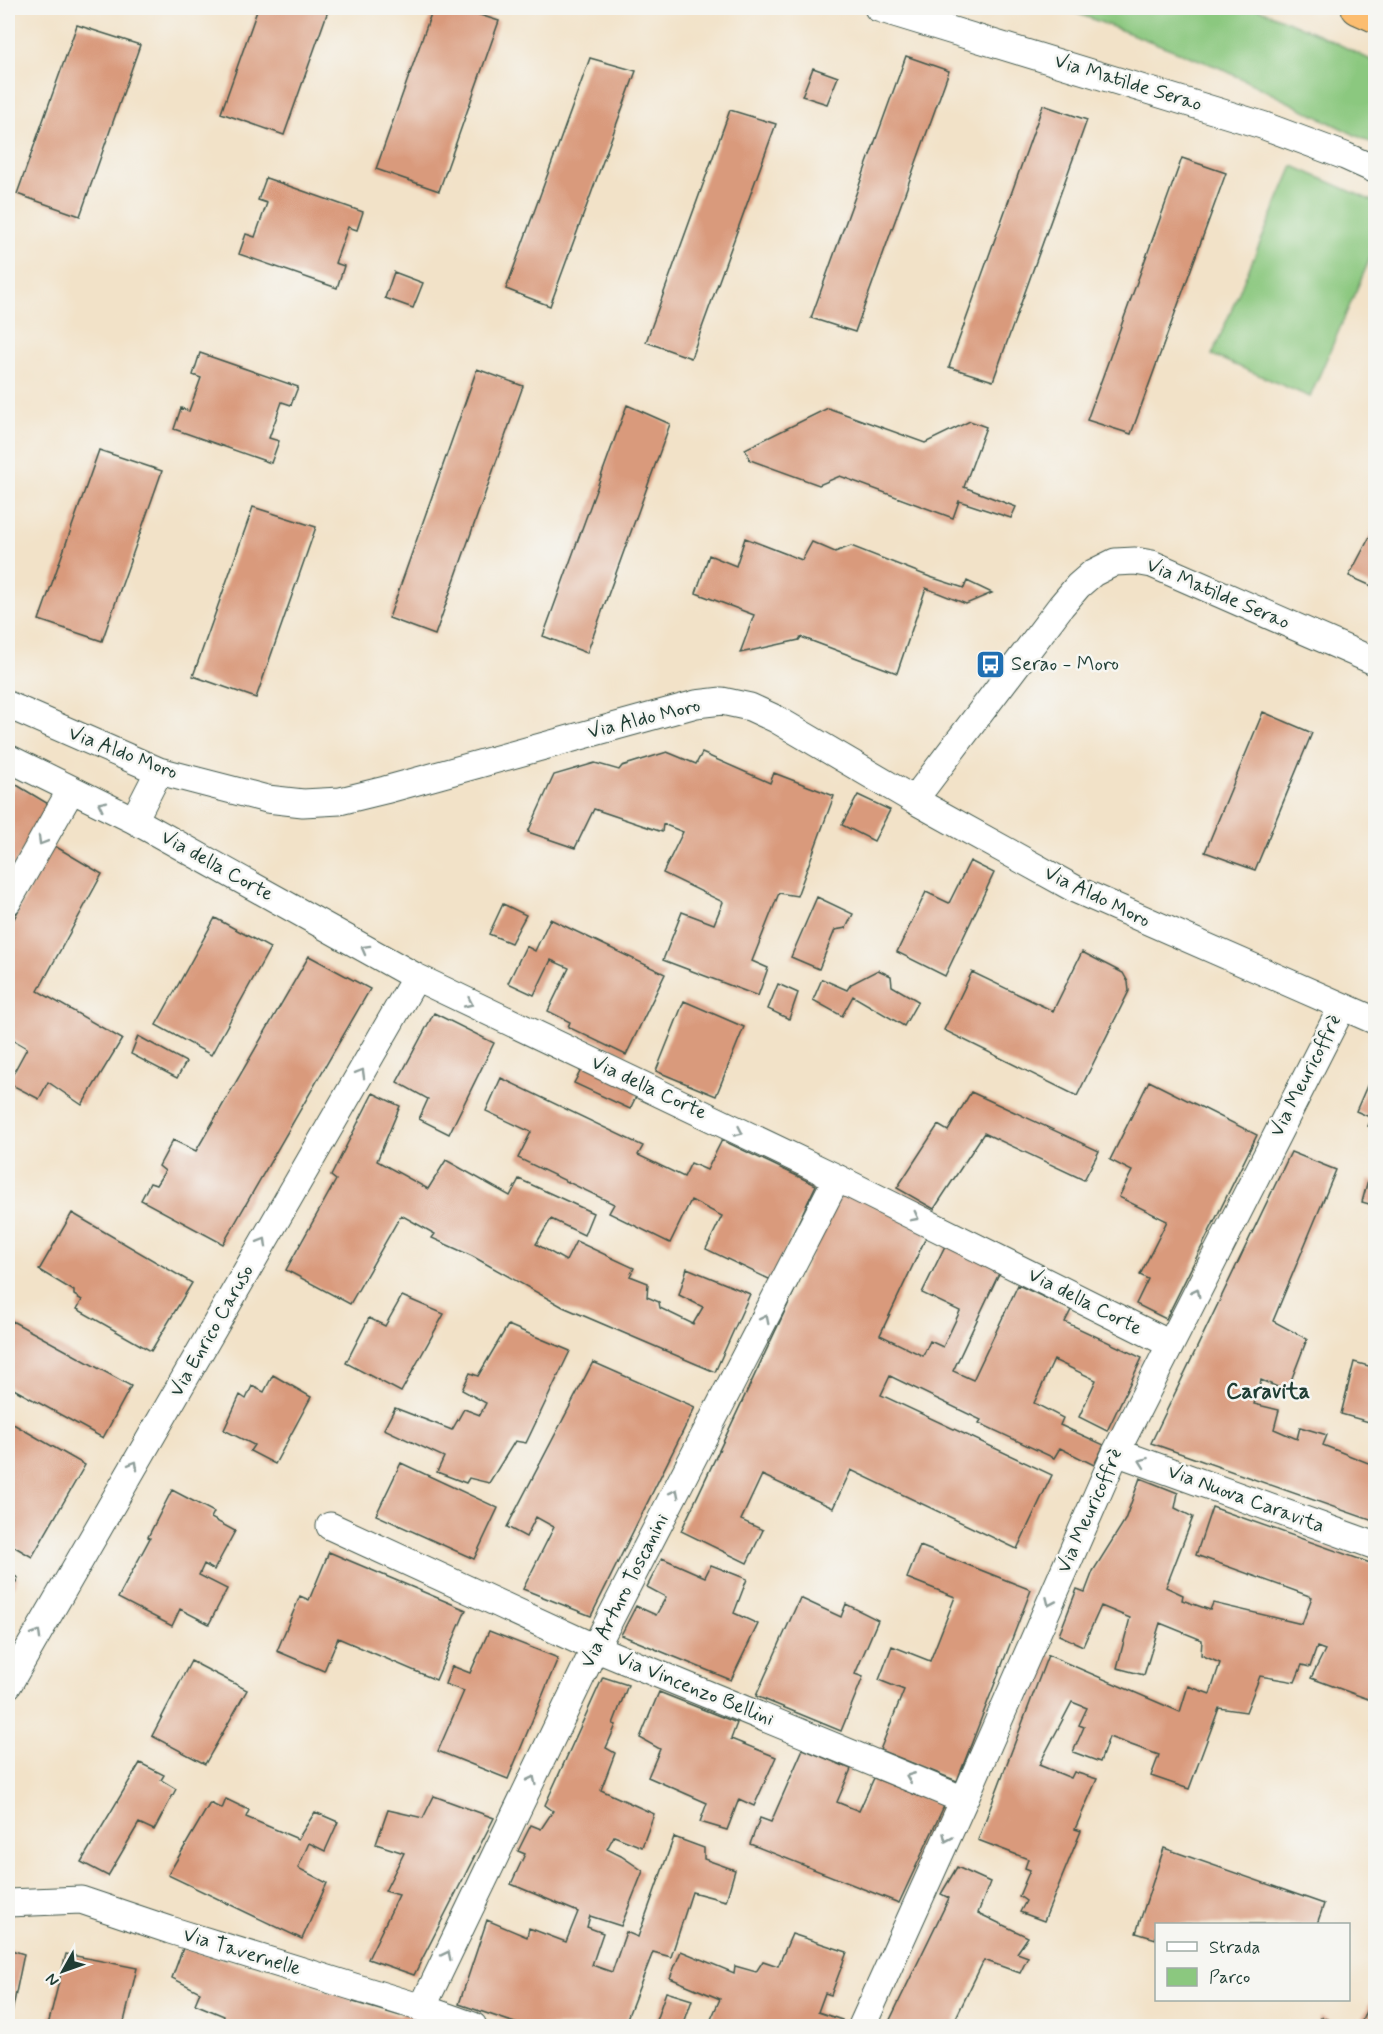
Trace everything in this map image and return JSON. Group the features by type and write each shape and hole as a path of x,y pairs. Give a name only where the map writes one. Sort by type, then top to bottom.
{"highway":[{"path":"1358,8 1376,16"}],"street":[{"name":"Via Matilde Serao","path":"878,8 1262,125 1376,170"},
{"name":"Via Matilde Serao","path":"914,800 1061,606 1094,573 1115,562 1135,561 1152,564 1376,662"},
{"name":"Via Aldo Moro","path":"8,705 159,771 267,799 303,803 340,801 385,790 696,704 722,701 750,707 776,719 914,800 1077,890 1376,1021"},
{"name":"Via della Corte","path":"8,758 134,820 416,977 837,1178 1170,1344"},
{"path":"134,820 159,771"},
{"path":"8,901 70,790"},
{"name":"Via Enrico Caruso","path":"8,1685 416,977"},
{"name":"Via Meuricoffrè","path":"862,2026 964,1800 1116,1452 1341,1007"},
{"name":"Via Arturo Toscanini","path":"422,2008 595,1648 837,1178"},
{"name":"Via Nuova Caravita","path":"1116,1452 1376,1546"},
{"name":"Via Vincenzo Bellini","path":"330,1526 595,1648 964,1800"},
{"name":"Via Tavernelle","path":"8,1903 35,1900 81,1900 473,2026"}],"green space":[{"path":"1063,8 1256,8 1318,34 1375,62 1375,145 1218,67"},
{"path":"1293,166 1375,202 1375,247 1310,397 1212,355"}],"building":[{"path":"258,8 329,8 284,135 221,113"},
{"path":"433,8 458,8 499,21 439,191 376,169"},
{"path":"77,25 140,45 80,216 17,194"},
{"path":"906,56 949,71 855,332 811,318"},
{"path":"590,58 636,71 550,306 506,289"},
{"path":"813,68 838,77 827,104 802,96"},
{"path":"1043,105 1087,120 993,381 949,367"},
{"path":"730,110 776,124 691,358 646,342"},
{"path":"1182,158 1226,173 1131,434 1087,420"},
{"path":"266,178 363,212 357,230 348,227 335,263 344,266 337,288 239,254 246,234 255,237 267,203 258,200"},
{"path":"394,272 423,283 413,308 385,298"},
{"path":"200,353 298,387 291,405 282,402 269,438 279,441 271,463 174,429 181,408 189,411 201,378 193,375"},
{"path":"477,369 523,386 435,635 389,618"},
{"path":"627,405 670,424 587,653 543,636"},
{"path":"828,408 925,443 970,421 986,427 964,487 1016,507 1011,518 959,501 953,518 840,476 819,485 750,460 745,449"},
{"path":"99,450 162,471 102,641 39,620"},
{"path":"253,507 316,527 256,698 193,676"},
{"path":"1376,525 1376,588 1349,576"},
{"path":"745,538 802,560 812,542 835,552 851,546 930,577 964,588 967,581 992,593 966,604 926,588 897,673 801,637 799,640 740,653 754,615 696,593 709,555 736,566"},
{"path":"1263,712 1312,733 1255,870 1205,852"},
{"path":"667,752 696,764 702,753 770,783 774,773 834,796 797,896 779,893 752,961 768,968 758,996 663,960 682,912 714,924 723,902 663,873 683,832 663,824 662,832 594,809 575,848 528,832 554,775 595,763 619,770 622,766"},
{"path":"15,784 50,805 14,866 8,863 8,796"},
{"path":"858,795 890,810 874,841 842,825"},
{"path":"53,845 102,874 38,991 122,1039 82,1105 48,1082 39,1099 8,1083 27,1048 8,1037 8,930"},
{"path":"970,861 994,873 945,976 897,952 926,892 949,903"},
{"path":"817,897 853,914 846,928 835,930 819,969 791,957"},
{"path":"503,904 526,915 511,943 489,934"},
{"path":"215,918 270,948 211,1055 156,1025"},
{"path":"550,919 665,974 626,1055 568,1027 570,1022 548,1011 569,968 551,960 534,995 508,983 526,946 535,951"},
{"path":"1082,952 1123,973 1128,982 1129,991 1077,1096 944,1030 972,972 1053,1011"},
{"path":"309,956 370,989 223,1244 141,1200 150,1183 156,1185 165,1171 159,1166 173,1140 196,1151"},
{"path":"878,970 891,976 892,986 918,1001 904,1026 853,996 842,1016 813,1000 822,979 847,990 851,984"},
{"path":"778,984 798,993 789,1019 768,1009"},
{"path":"684,1001 744,1027 716,1096 656,1071"},
{"path":"434,1013 494,1043 449,1134 419,1119 428,1099 397,1082"},
{"path":"138,1036 186,1062 177,1078 131,1054"},
{"path":"586,1061 641,1086 630,1109 574,1083"},
{"path":"501,1078 643,1146 638,1155 684,1177 691,1163 707,1170 722,1140 816,1185 771,1280 706,1249 722,1216 691,1200 670,1243 609,1213 614,1204 518,1158 531,1132 486,1111"},
{"path":"1370,1079 1376,1081 1376,1129 1368,1126 1372,1118 1356,1111"},
{"path":"1149,1081 1257,1135 1166,1319 1136,1304 1148,1279 1140,1275 1167,1221 1119,1197 1132,1171 1110,1160"},
{"path":"971,1092 1099,1151 1084,1180 984,1133 934,1209 897,1188 938,1125 948,1131"},
{"path":"373,1093 400,1106 377,1161 428,1189 446,1160 510,1196 519,1179 593,1213 584,1235 551,1219 536,1244 566,1261 576,1241 634,1268 630,1276 648,1283 647,1297 659,1302 660,1308 693,1324 703,1307 679,1295 687,1268 750,1294 715,1372 563,1307 472,1256 432,1238 435,1234 401,1215 350,1304 286,1270 336,1180 331,1176"},
{"path":"1291,1152 1336,1170 1273,1321 1307,1339 1287,1391 1261,1380 1254,1404 1279,1410 1274,1429 1297,1439 1300,1427 1327,1435 1323,1445 1376,1466 1376,1522 1151,1443"},
{"path":"1368,1180 1376,1182 1376,1206 1362,1202"},
{"path":"842,1190 929,1231 880,1335 923,1356 930,1341 943,1347 960,1311 922,1293 947,1242 1002,1267 953,1371 973,1380 1018,1285 1071,1310 1065,1322 1142,1358 1107,1431 1079,1417 1096,1380 1054,1360 1034,1403 1063,1418 1060,1425 1104,1445 1094,1465 1060,1448 1054,1458 979,1423 981,1420 890,1376 881,1395 1052,1475 1017,1549 851,1470 833,1508 762,1475 741,1520 763,1530 747,1563 681,1531"},
{"path":"72,1213 192,1283 151,1351 77,1309 82,1300 74,1295 74,1291 39,1270"},
{"path":"402,1296 444,1314 401,1392 346,1363 369,1318 385,1326"},
{"path":"12,1321 131,1386 103,1438 8,1386 8,1329"},
{"path":"508,1325 570,1351 526,1443 515,1441 489,1483 469,1478 466,1483 437,1472 444,1457 384,1429 395,1408 452,1430 464,1409 480,1415 486,1403 462,1390 470,1373 478,1376"},
{"path":"593,1362 695,1407 591,1616 523,1589 554,1527 536,1517 526,1537 507,1527"},
{"path":"1354,1362 1376,1368 1376,1424 1341,1414"},
{"path":"273,1375 311,1397 275,1464 250,1451 254,1445 224,1430 240,1395 246,1399 252,1386 264,1392"},
{"path":"8,1421 85,1465 32,1557 8,1543"},
{"path":"401,1463 498,1508 474,1559 376,1515"},
{"path":"1140,1478 1178,1493 1175,1508 1193,1517 1166,1587 1183,1595 1182,1600 1210,1610 1213,1603 1302,1624 1312,1597 1196,1555 1212,1507 1376,1565 1376,1702 1311,1678 1325,1650 1317,1647 1310,1667 1302,1665 1295,1682 1260,1676 1246,1712 1219,1708 1189,1789 1151,1776 1159,1755 1109,1737 1100,1762 1073,1752 1084,1727 1079,1725 1087,1708 1072,1702 1039,1765 1071,1778 1074,1772 1097,1779 1075,1829 1081,1831 1044,1921 1020,1912 1026,1901 1019,1896 1030,1870 1025,1868 1028,1859 978,1840 1048,1655 1180,1712 1188,1686 1210,1694 1220,1663 1201,1655 1202,1640 1160,1623 1144,1675 1117,1668 1130,1618 1101,1606 1083,1646 1059,1635 1077,1589 1085,1592 1093,1571 1125,1520"},
{"path":"172,1490 214,1512 211,1518 235,1531 214,1570 204,1564 199,1575 227,1589 209,1624 180,1609 172,1626 118,1598"},
{"path":"920,1546 1031,1590 957,1781 880,1750 904,1690 879,1680 892,1646 930,1661 955,1597 907,1578"},
{"path":"329,1552 466,1610 436,1680 338,1638 324,1671 277,1651 300,1596 309,1600"},
{"path":"662,1558 705,1577 711,1565 747,1579 734,1613 758,1624 731,1680 621,1635 636,1606 656,1615 666,1597 647,1587"},
{"path":"8,1572 18,1578 8,1596"},
{"path":"800,1598 841,1617 846,1604 878,1620 855,1674 863,1677 841,1731 756,1696"},
{"path":"489,1631 558,1658 508,1779 438,1751 464,1691 445,1684 452,1666 470,1673"},
{"path":"191,1661 247,1690 205,1764 152,1736"},
{"path":"603,1677 628,1685 613,1724 616,1725 606,1748 615,1753 601,1790 654,1814 642,1847 614,1836 607,1849 643,1871 621,1926 590,1916 587,1927 603,1933 592,1965 612,1972 626,1932 638,1937 674,1837 704,1848 704,1859 735,1870 726,1901 692,1892 671,1957 653,1952 624,2026 524,2026 459,2004 487,1920 527,1937 529,1928 566,1942 578,1912 511,1884 525,1854 518,1851 531,1825 541,1829 553,1811 545,1805"},
{"path":"659,1692 737,1723 731,1739 776,1757 754,1806 739,1799 727,1830 700,1822 707,1803 648,1777 660,1749 640,1738"},
{"path":"1376,1721 1376,1736 1371,1734"},
{"path":"803,1749 851,1769 837,1802 859,1811 874,1778 944,1806 899,1903 750,1844 760,1818 771,1822"},
{"path":"140,1763 164,1775 161,1780 176,1789 154,1830 139,1823 108,1876 81,1862"},
{"path":"434,1796 494,1818 414,1975 368,1959 399,1895 385,1891 404,1853 376,1844 388,1810 423,1818"},
{"path":"226,1799 249,1810 246,1817 298,1839 315,1812 338,1822 325,1851 309,1843 298,1868 327,1883 302,1939 168,1875 210,1803 222,1809"},
{"path":"1164,1848 1324,1904 1317,1923 1155,1923 1155,1939 1136,1933"},
{"path":"957,1867 990,1882 978,1913 1028,1937 1017,1953 1028,1957 1020,1973 984,1960 952,2026 887,2026 949,1898 941,1894"},
{"path":"792,1934 847,1952 831,1995 825,1993 818,2012 842,2020 839,2026 708,2026 720,1999 670,1978 681,1951 734,1973 735,1966 756,1972 763,1961 778,1966"},
{"path":"183,1948 353,1999 353,2002 400,2016 408,2007 462,2026 222,2026 224,2016 195,2004 200,1992 172,1978"},
{"path":"8,1949 24,1954 10,2022 8,2021"},
{"path":"66,1954 137,1968 123,2026 48,2025"},
{"path":"1374,1991 1376,1991 1376,2026 1360,2026"},
{"path":"666,1992 692,2000 683,2026 654,2026"},
{"path":"1321,2017 1346,2026 1317,2026"}],"place":[{"name":"Serao - Moro","path":"990,664"}],"district":[{"name":"Caravita","path":"1268,1392"}]}
